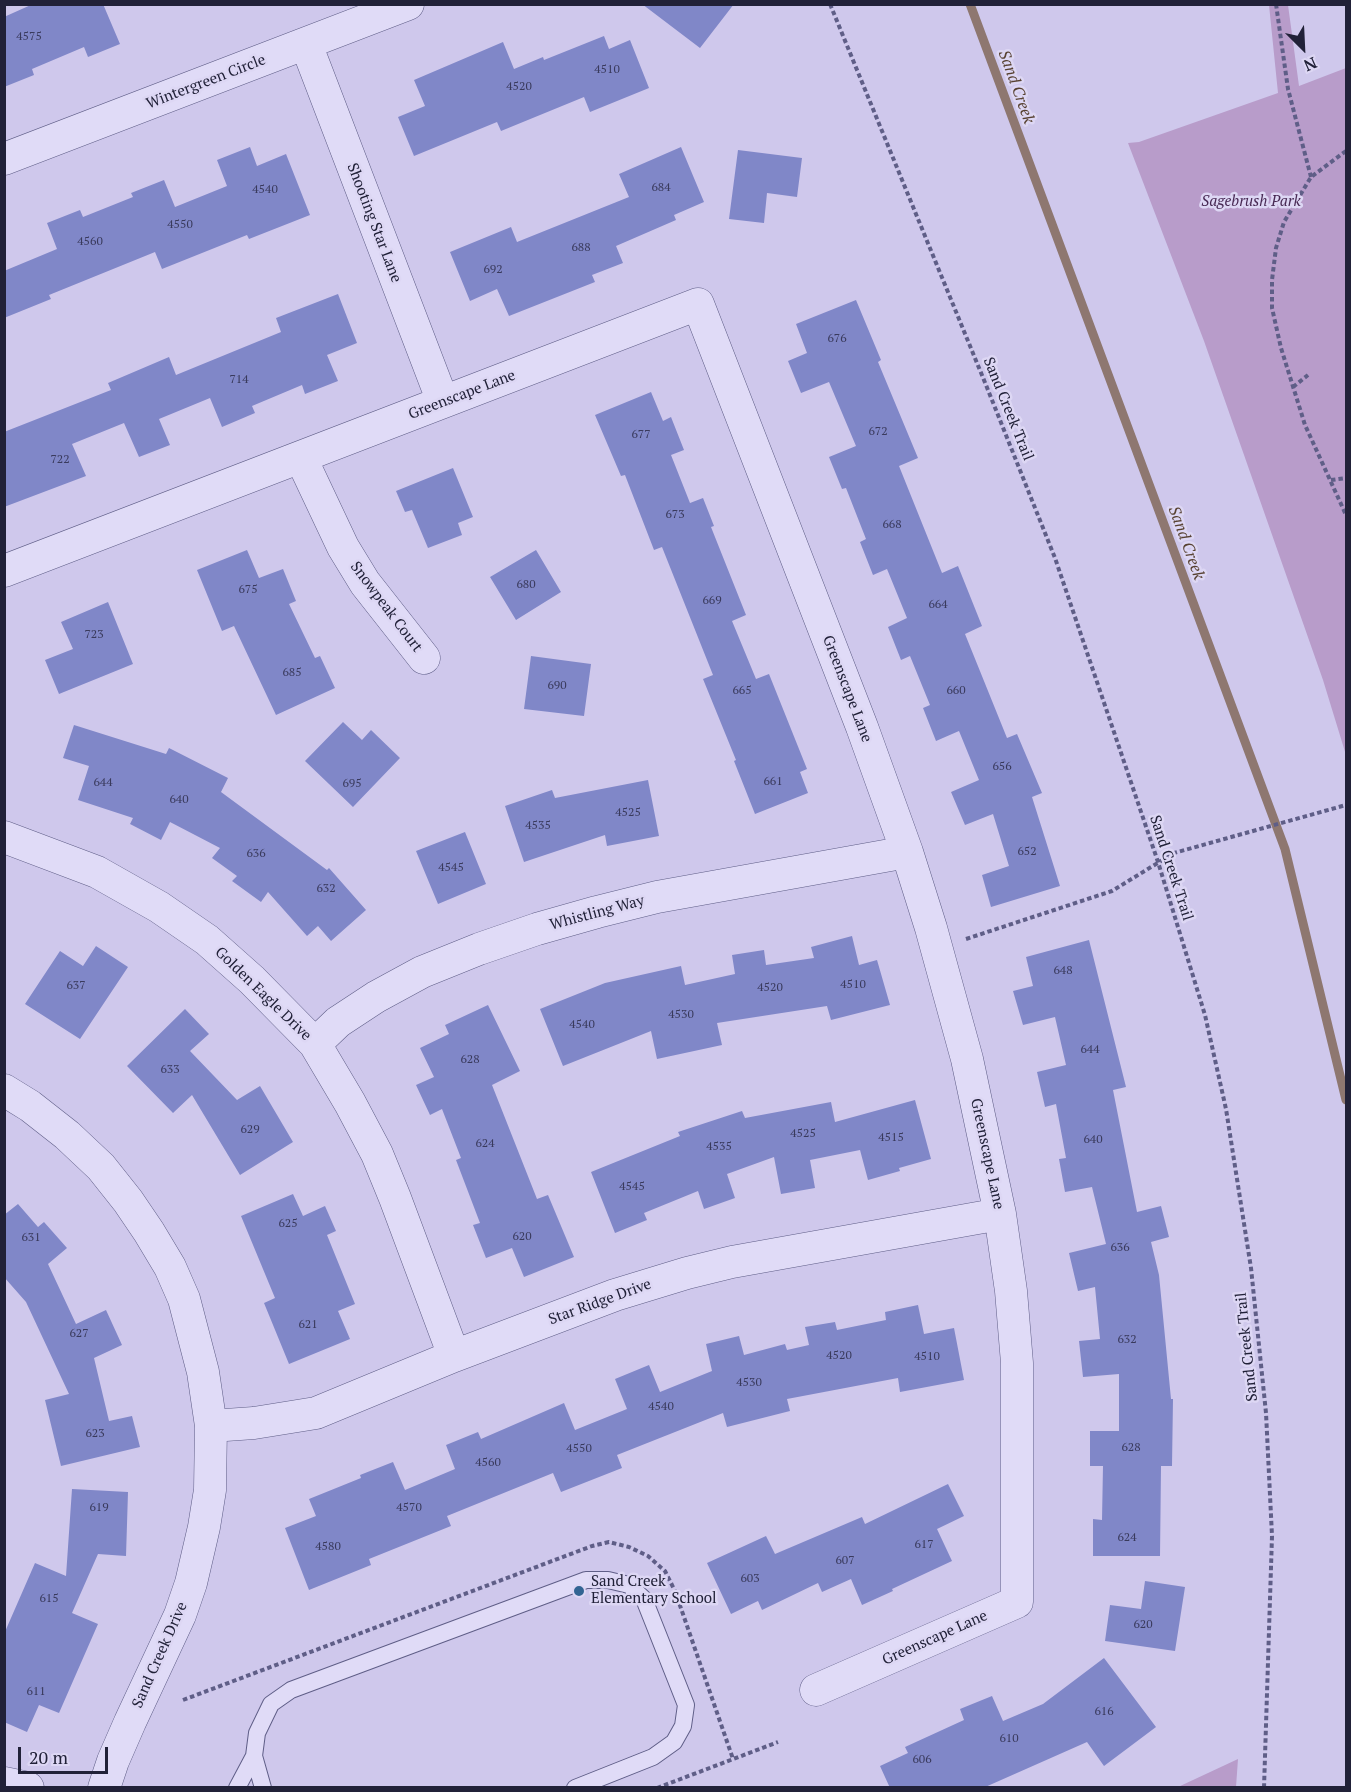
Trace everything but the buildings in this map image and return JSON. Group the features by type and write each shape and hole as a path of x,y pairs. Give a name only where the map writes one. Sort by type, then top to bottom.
{"street":[{"name":"Wintergreen Circle","path":"4,159 408,4"},
{"name":"Shooting Star Lane","path":"306,44 443,402"},
{"name":"Greenscape Lane","path":"4,572 698,304 862,727 907,852 937,949 967,1059 1000,1214 1011,1292 1017,1363 1017,1602 816,1690"},
{"name":"Snowpeak Court","path":"301,458 343,547 365,583 424,658"},
{"name":"Golden Eagle Drive","path":"4,837 97,872 159,907 207,940 315,1044 377,1154 454,1356"},
{"name":"Whistling Way","path":"315,1044 338,1022 376,997 422,972 537,929 657,897 907,852"},
{"name":"Sand Creek Drive","path":"4,1090 30,1106 67,1135 101,1167 149,1232 170,1267 184,1299 203,1372 211,1426 210,1490 191,1583 180,1615 130,1722 104,1788"},
{"name":"Star Ridge Drive","path":"211,1426 254,1423 316,1413 454,1356 615,1295 687,1273 732,1262 1000,1214"},
{"path":"4,1783 28,1788"}],"lane":[{"path":"237,1788 254,1756 257,1733 271,1704 291,1690 586,1580 608,1580 629,1585 644,1599 686,1705 683,1725 674,1743 653,1757 574,1788"},
{"path":"254,1756 263,1788"}],"path":[{"name":"Sand Creek Trail","path":"830,4 1055,558 1158,862 1205,1015 1226,1109 1251,1268 1266,1413 1272,1536 1264,1788"},
{"path":"1276,4 1288,89 1311,177"},
{"path":"1347,151 1311,177 1284,222 1276,248 1272,280 1272,309 1281,348 1305,425 1347,515"},
{"path":"1293,387 1308,375"},
{"path":"1331,480 1347,478"},
{"path":"937,949 1112,891 1174,853 1347,805"},
{"path":"657,1788 778,1742"}],"green space":[{"name":"Sagebrush Park","path":"1269,5 1288,5 1299,86 1346,68 1346,755 1323,680 1204,341 1128,143 1139,142 1278,93"},
{"path":"1238,1759 1236,1787 1178,1787"}],"waterway":[{"name":"Sand Creek","path":"970,4 1285,849 1346,1100"}],"place":[{"name":"Sand Creek Elementary School","path":"579,1591"}]}
